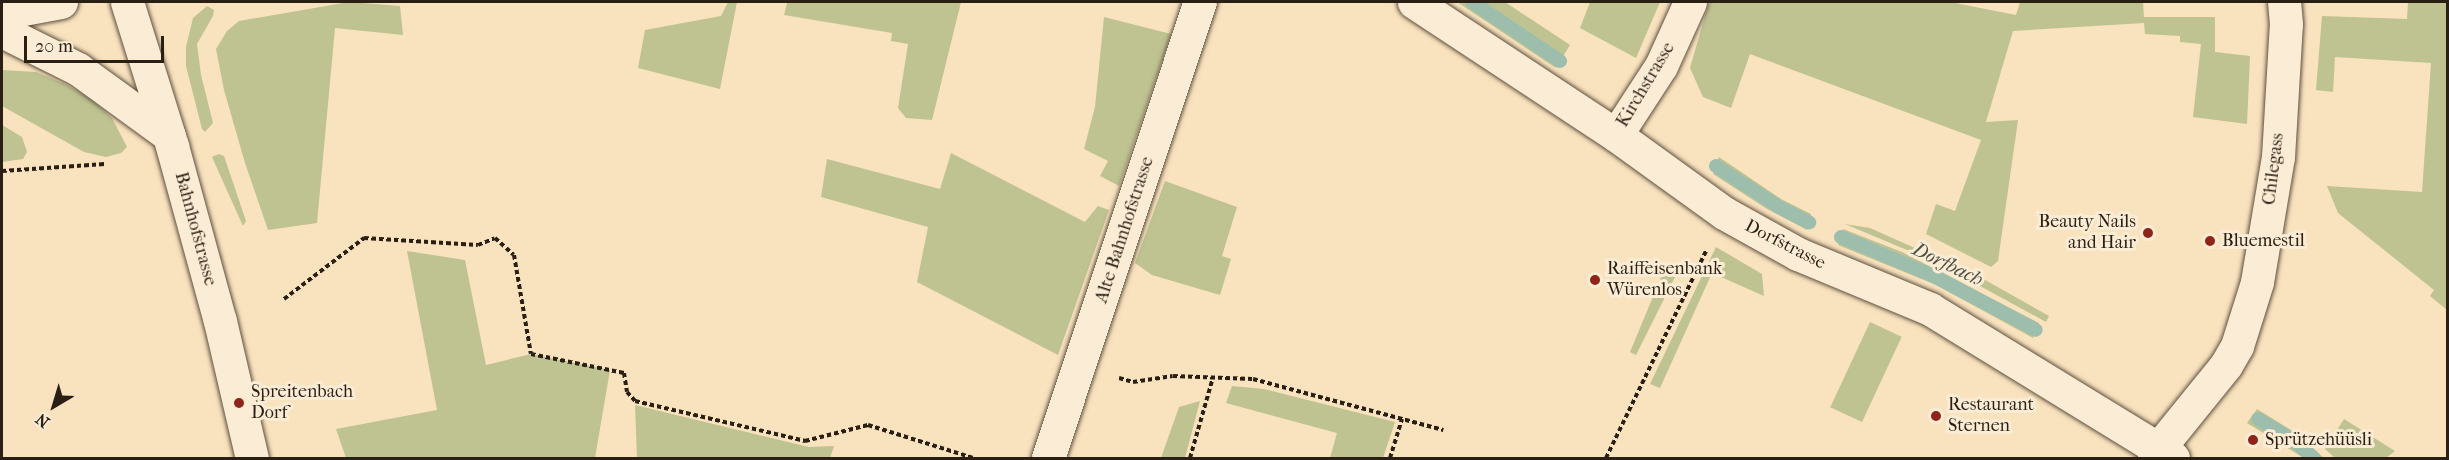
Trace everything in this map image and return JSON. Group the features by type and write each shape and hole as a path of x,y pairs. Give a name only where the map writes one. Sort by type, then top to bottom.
{"street":[{"path":"2,13 61,2"},
{"name":"Bahnhofstrasse","path":"127,2 169,135 220,321 252,459"},
{"name":"Alte Bahnhofstrasse","path":"1048,459 1081,367 1200,2"},
{"name":"Dorfstrasse","path":"1414,2 1616,135 1724,213 1798,254 1930,309 2162,455"},
{"name":"Kirchstrasse","path":"1616,135 1661,66 1690,2"},
{"name":"Chilegass","path":"2162,455 2226,365 2237,346 2251,303 2278,157 2286,24 2284,2"},
{"path":"2,31 78,69 169,135"}],"path":[{"path":"2,171 105,164"},
{"path":"284,299 364,238 478,245 495,238 514,255 531,354 624,374 627,392 635,401 806,441 868,425 973,459"},
{"path":"1606,459 1708,247"},
{"path":"1081,367 1133,382 1173,376 1253,379 1443,430"},
{"path":"1190,459 1213,377"},
{"path":"1390,459 1402,418"}],"green space":[{"path":"349,2 400,6 403,35 335,28 317,223 268,230 245,163 224,90 216,49 227,31 239,21"},
{"path":"728,2 737,2 720,89 638,68 645,30 721,16"},
{"path":"961,2 932,120 906,118 898,108 908,44 891,41 892,33 784,15 787,3"},
{"path":"1457,2 1505,2 1570,45 1556,68"},
{"path":"1590,2 1660,2 1636,58 1580,28"},
{"path":"1709,2 1950,2 2016,15 2020,2 2143,2 2144,17 2215,17 2215,52 2250,56 2247,124 2193,117 2201,44 2180,42 2180,36 2145,34 2144,23 2013,31 1986,122 2018,120 1998,261 1991,267 1926,234 1936,204 1955,211 1981,140 1750,54 1731,108 1703,97 1690,68"},
{"path":"2408,2 2447,2 2447,310 2430,296 2434,290 2338,213 2327,186 2422,192 2431,63 2335,57 2333,92 2316,90 2322,16 2407,19"},
{"path":"207,6 214,10 213,16 197,44 201,75 213,123 205,132 202,129 186,66 186,47 193,18"},
{"path":"1104,17 1171,34 1119,186 1100,176 1108,161 1084,149 1095,107"},
{"path":"2,70 36,72 90,98 112,118 127,147 121,153 106,157 84,152 2,106"},
{"path":"2,125 22,137 27,152 23,159 2,162"},
{"path":"951,153 1085,222 1098,206 1109,210 1058,355 917,282 928,227 821,197 827,159 940,189"},
{"path":"219,154 224,156 246,221 243,226 212,157"},
{"path":"1719,157 1781,199 1811,214 1807,230 1767,209 1713,174"},
{"path":"1165,181 1237,207 1222,256 1231,259 1220,295 1152,275 1135,263"},
{"path":"1845,224 1870,228 1978,276 2049,316 2046,322 1938,263"},
{"path":"1843,229 1902,252 2039,323 2033,338 1936,285 1838,245"},
{"path":"1716,247 1762,274 1764,296 1712,273 1660,388 1650,384"},
{"path":"407,251 465,260 486,365 531,354 610,370 595,458 346,458 336,429 437,410"},
{"path":"1665,268 1676,275 1636,355 1630,352"},
{"path":"1870,322 1902,337 1862,422 1830,407"},
{"path":"1232,386 1264,389 1395,422 1383,458 1330,458 1337,433 1226,403"},
{"path":"1200,401 1185,458 1161,458 1179,407"},
{"path":"635,405 809,447 834,446 830,458 637,458"},
{"path":"2257,409 2294,432 2324,458 2304,458 2247,423"},
{"path":"2344,419 2395,451 2386,458 2335,458 2325,449"}],"waterway":[{"name":"Dorfbach","path":"1472,2 1560,61"},
{"name":"Dorfbach","path":"1716,166 1779,207 1809,222"},
{"name":"Dorfbach","path":"1841,237 1934,276 2036,330"},
{"name":"Dorfbach","path":"2258,419 2290,438 2314,458"}],"place":[{"name":"Beauty Nails and Hair","path":"2148,233"},
{"name":"Bluemestil","path":"2210,241"},
{"name":"Raiffeisenbank Würenlos","path":"1595,280"},
{"name":"Spreitenbach Dorf","path":"239,403"},
{"name":"Restaurant Sternen","path":"1936,416"},
{"name":"Sprützehüüsli","path":"2253,440"}]}
